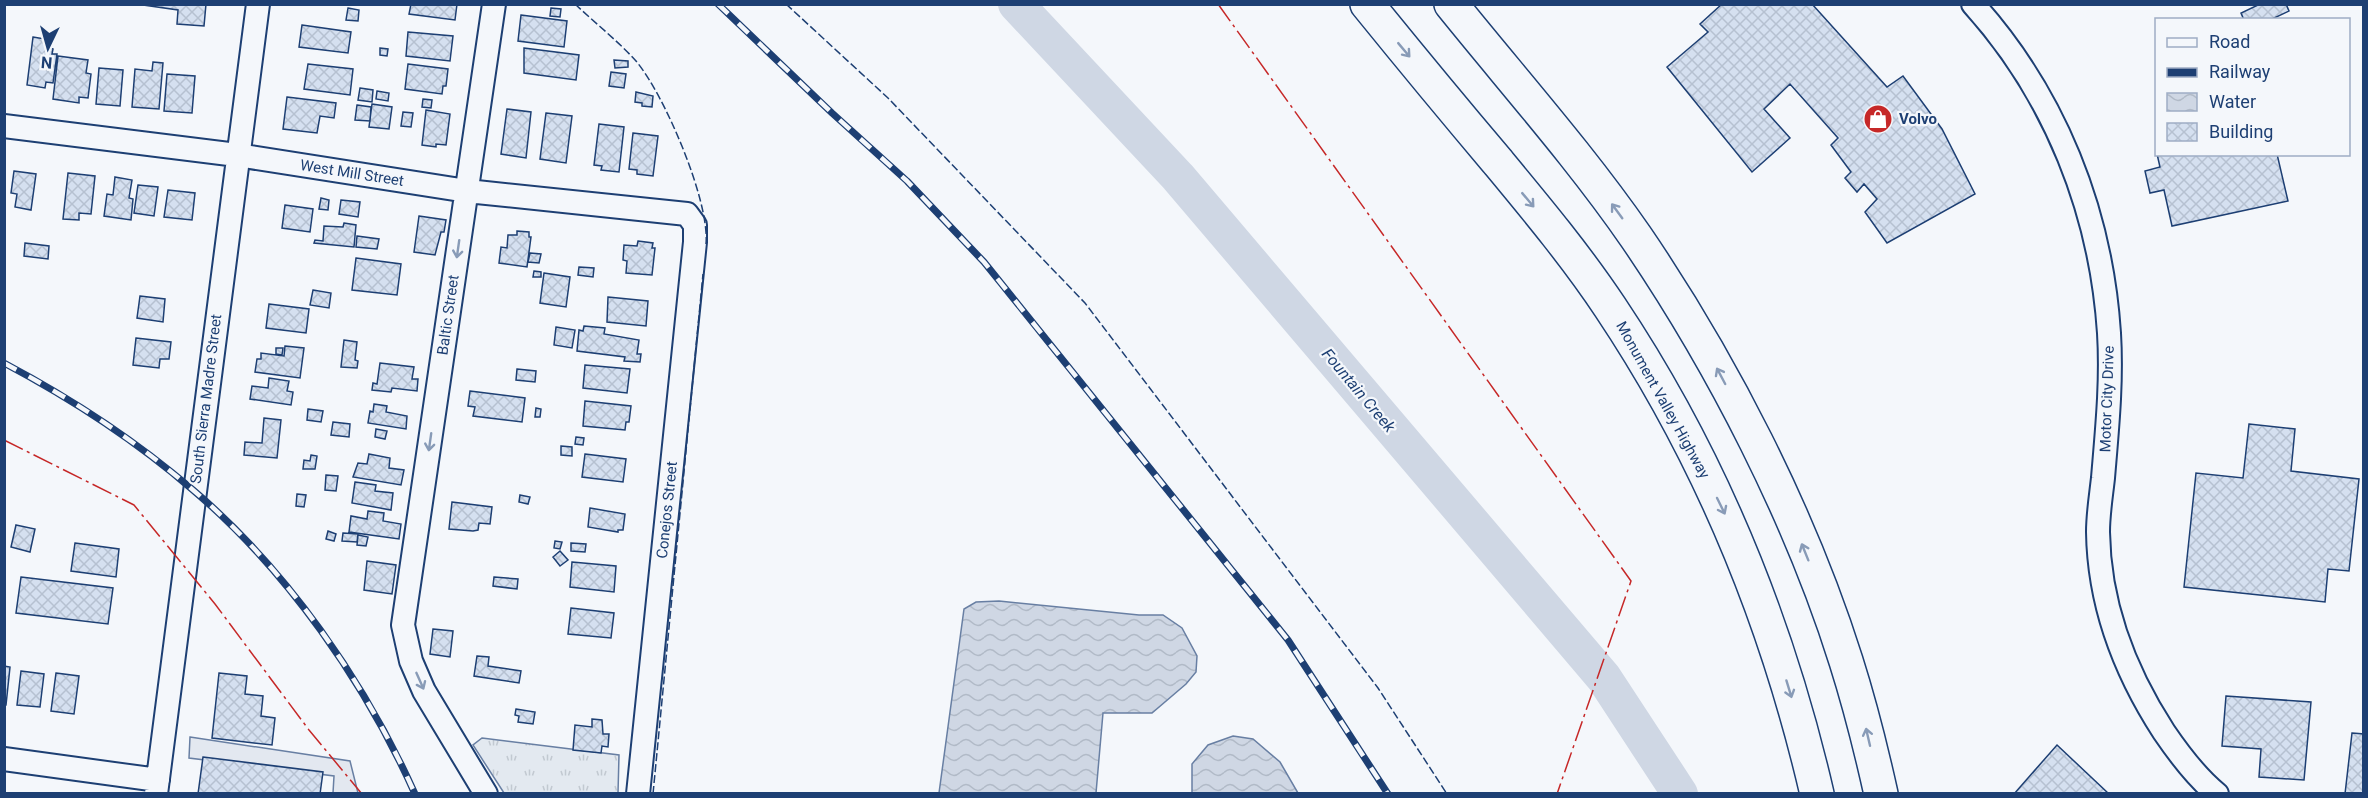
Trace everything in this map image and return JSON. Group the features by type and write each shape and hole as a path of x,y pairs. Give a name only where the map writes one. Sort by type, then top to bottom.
{"highway":[{"name":"Monument Valley Highway","path":"1367,4 1556,233 1610,307 1653,376 1727,519 1770,627 1804,739 1817,794"},
{"path":"1451,4 1612,204 1658,270 1706,348 1751,435 1804,548 1845,659 1864,722 1881,794"}],"street":[{"name":"South Sierra Madre Street","path":"157,787 258,4"},
{"name":"Baltic Street","path":"486,794 424,691 411,661 403,625 494,4"},
{"name":"Motor City Drive","path":"1973,4 2002,38 2052,117 2073,166 2093,229 2102,274 2110,369 2098,532 2109,612 2124,661 2149,709 2178,753 2217,794"},
{"name":"West Mill Street","path":"4,126 237,155 466,191 687,214 694,225"},
{"name":"Conejos Street","path":"638,794 695,242 694,225"},
{"path":"4,759 157,787"}],"green space":[{"path":"482,738 619,755 618,793 504,793 473,745"}],"shaded area":[{"path":"190,737 350,761 358,793 333,793 334,776 189,758"}],"water":[{"path":"999,601 1139,615 1163,615 1182,628 1197,656 1196,672 1186,684 1152,713 1103,713 1096,793 939,793 964,609 976,602"},
{"path":"1233,736 1253,739 1280,762 1298,793 1192,793 1192,764 1208,745"}],"building":[{"path":"136,4 206,4 204,26 177,24 178,10"},
{"path":"411,4 457,4 455,20 409,14"},
{"name":"Volvo","path":"1722,4 1812,4 1887,87 1903,76 1942,129 1975,194 1887,243 1865,212 1877,199 1864,184 1857,192 1845,178 1851,172 1831,145 1838,138 1790,84 1764,109 1790,138 1752,172 1667,67 1708,32 1700,24"},
{"path":"2260,4 2286,4 2289,11 2274,18 2243,18 2241,13"},
{"path":"348,8 359,10 358,21 346,20"},
{"path":"551,8 561,9 560,17 550,16"},
{"path":"521,15 567,21 564,47 518,41"},
{"path":"302,25 351,32 348,53 299,47"},
{"path":"408,32 453,36 450,61 406,56"},
{"path":"33,37 51,40 52,54 57,54 53,83 46,82 45,88 27,85"},
{"path":"380,48 388,49 387,56 380,55"},
{"path":"524,48 579,55 576,80 524,73"},
{"path":"58,56 88,60 86,73 91,74 88,98 79,97 79,103 53,99"},
{"path":"614,60 628,61 628,67 615,68"},
{"path":"153,62 163,63 159,109 132,107 135,69 152,71"},
{"path":"308,64 353,69 350,95 304,89"},
{"path":"408,64 448,69 446,86 443,86 442,94 405,89"},
{"path":"99,68 123,70 120,106 96,104"},
{"path":"611,72 626,74 624,88 609,86"},
{"path":"167,74 195,76 192,113 164,111"},
{"path":"360,88 373,90 372,102 358,100"},
{"path":"377,91 389,93 388,101 376,99"},
{"path":"636,92 653,96 652,107 642,106 642,103 635,102"},
{"path":"287,97 336,103 334,118 320,116 317,133 283,129"},
{"path":"423,99 432,100 431,108 422,107"},
{"path":"372,104 392,107 389,129 369,127"},
{"path":"357,105 371,107 370,121 355,120"},
{"path":"507,109 531,112 526,158 501,154"},
{"path":"426,110 450,114 446,145 436,144 436,147 422,145"},
{"path":"403,112 413,113 411,127 401,126"},
{"path":"546,113 572,116 566,163 540,159"},
{"path":"599,124 624,127 619,172 601,170 602,166 594,165"},
{"path":"633,133 658,136 653,176 637,174 637,170 629,169"},
{"path":"2157,156 2277,156 2288,201 2172,226 2164,190 2150,193 2145,171 2160,167"},
{"path":"14,171 36,174 31,210 15,207 17,194 11,193"},
{"path":"68,173 95,176 91,214 79,213 79,220 63,219"},
{"path":"115,177 132,180 129,198 133,199 131,220 104,216 107,194 113,195"},
{"path":"138,185 158,187 154,216 134,213"},
{"path":"168,190 195,193 192,220 164,217"},
{"path":"321,198 329,200 328,210 319,209"},
{"path":"341,200 360,202 358,217 339,214"},
{"path":"285,205 313,209 310,232 282,228"},
{"path":"419,216 446,220 435,255 414,252"},
{"path":"344,223 356,225 354,247 314,243 315,240 323,241 324,226 343,227"},
{"path":"517,231 529,232 529,237 531,237 527,267 499,263 501,247 507,248 508,235 517,235"},
{"path":"357,236 379,239 377,249 356,247"},
{"path":"638,241 653,243 652,248 655,248 652,275 626,273 627,261 623,260 624,245 637,246"},
{"path":"25,243 49,246 48,259 24,256"},
{"path":"530,253 541,254 539,263 528,262"},
{"path":"356,258 401,264 397,295 352,290"},
{"path":"579,267 594,268 593,277 578,275"},
{"path":"534,271 541,272 541,277 533,277"},
{"path":"544,273 570,277 566,307 540,303"},
{"path":"313,290 331,293 329,308 310,305"},
{"path":"140,296 165,299 163,322 137,318"},
{"path":"608,297 648,301 646,326 607,322"},
{"path":"269,304 309,309 306,333 266,328"},
{"path":"584,326 605,328 604,334 639,340 637,354 641,354 640,362 624,361 625,357 577,351 579,330 583,331"},
{"path":"556,327 575,330 572,348 554,345"},
{"path":"136,338 171,342 169,359 160,359 159,368 133,365"},
{"path":"344,340 357,342 355,360 358,361 357,368 341,367"},
{"path":"285,346 304,348 300,378 255,372 257,359 261,359 261,353 284,356"},
{"path":"276,348 283,348 282,355 276,354"},
{"path":"380,363 414,367 412,379 418,379 417,391 392,388 391,392 372,390 373,383 377,384"},
{"path":"585,365 630,369 627,393 583,388"},
{"path":"517,369 536,371 535,382 516,380"},
{"path":"269,378 289,381 287,391 293,392 291,405 250,399 252,386 268,388"},
{"path":"470,391 525,398 522,422 473,416 475,407 468,406"},
{"path":"585,401 631,406 629,422 626,422 625,430 583,426"},
{"path":"374,404 387,406 386,412 407,416 406,429 368,423"},
{"path":"536,408 541,409 540,417 535,417"},
{"path":"308,409 323,411 321,422 307,420"},
{"path":"264,418 281,420 277,458 244,455 245,442 262,443"},
{"path":"333,422 350,424 349,437 331,435"},
{"path":"2249,424 2295,429 2291,471 2359,479 2349,571 2328,569 2325,602 2184,587 2196,473 2243,478"},
{"path":"376,429 387,431 385,439 375,437"},
{"path":"576,437 584,438 583,445 575,444"},
{"path":"561,446 572,447 572,456 561,455"},
{"path":"369,454 390,458 389,468 404,470 401,485 353,477 358,463 367,464"},
{"path":"585,454 626,459 623,482 582,477"},
{"path":"311,455 317,456 315,469 303,469 304,460 310,461"},
{"path":"326,475 338,476 336,491 325,490"},
{"path":"355,482 376,485 375,491 393,493 391,510 352,503"},
{"path":"297,494 306,495 304,507 296,506"},
{"path":"520,495 530,497 528,504 519,502"},
{"path":"452,502 492,507 490,524 479,523 478,530 473,531 449,529"},
{"path":"590,508 625,514 623,530 618,530 618,532 588,527"},
{"path":"368,511 384,513 383,521 401,524 399,539 349,532 351,516 367,519"},
{"path":"16,525 35,529 30,552 11,547"},
{"path":"328,531 336,534 334,541 326,539"},
{"path":"343,533 358,534 357,542 342,541"},
{"path":"358,535 368,537 366,546 357,545"},
{"path":"555,541 562,542 560,549 554,548"},
{"path":"75,543 119,549 116,577 71,571"},
{"path":"571,543 586,544 585,552 571,551"},
{"path":"560,551 568,560 560,566 553,557"},
{"path":"367,561 396,565 392,594 364,590"},
{"path":"572,562 616,566 614,592 570,587"},
{"path":"21,577 113,588 108,624 16,613"},
{"path":"494,577 518,579 517,589 493,586"},
{"path":"571,608 614,613 611,638 568,634"},
{"path":"433,629 453,631 450,657 430,654"},
{"path":"477,656 489,657 488,666 521,671 519,683 474,676"},
{"path":"4,666 10,667 6,705 4,705"},
{"path":"21,671 44,674 40,707 17,705"},
{"path":"56,673 79,676 74,714 51,711"},
{"path":"219,673 247,676 245,694 263,696 261,716 275,718 272,745 212,738"},
{"path":"2226,696 2311,702 2304,780 2259,777 2261,749 2222,746"},
{"path":"516,709 535,712 533,724 518,722 519,716 515,715"},
{"path":"592,719 602,720 603,734 609,734 608,747 602,746 601,753 573,750 575,725 592,727"},
{"path":"2352,733 2364,734 2364,794 2345,794"},
{"path":"2057,745 2109,794 2014,794"},
{"path":"203,757 323,772 320,794 198,794"}],"waterway":[{"name":"Fountain Creek","path":"1016,4 1178,177 1604,678 1680,794"}],"railway":[{"path":"718,4 907,181 984,262 1288,640 1388,794"},
{"path":"4,363 54,391 126,437 193,490 227,521 291,592 348,670 395,752 415,794"}],"fence":[{"path":"575,4 636,61 659,97 672,122 693,176 701,202 706,244"},
{"path":"786,4 888,98 1085,303 1378,688 1447,794"},
{"path":"653,794 703,274"}],"power":[{"path":"1218,4 1631,581 1557,794"},
{"path":"4,440 134,505 215,604 309,730 362,794"}],"place":[{"name":"Volvo","path":"1878,119"}]}
